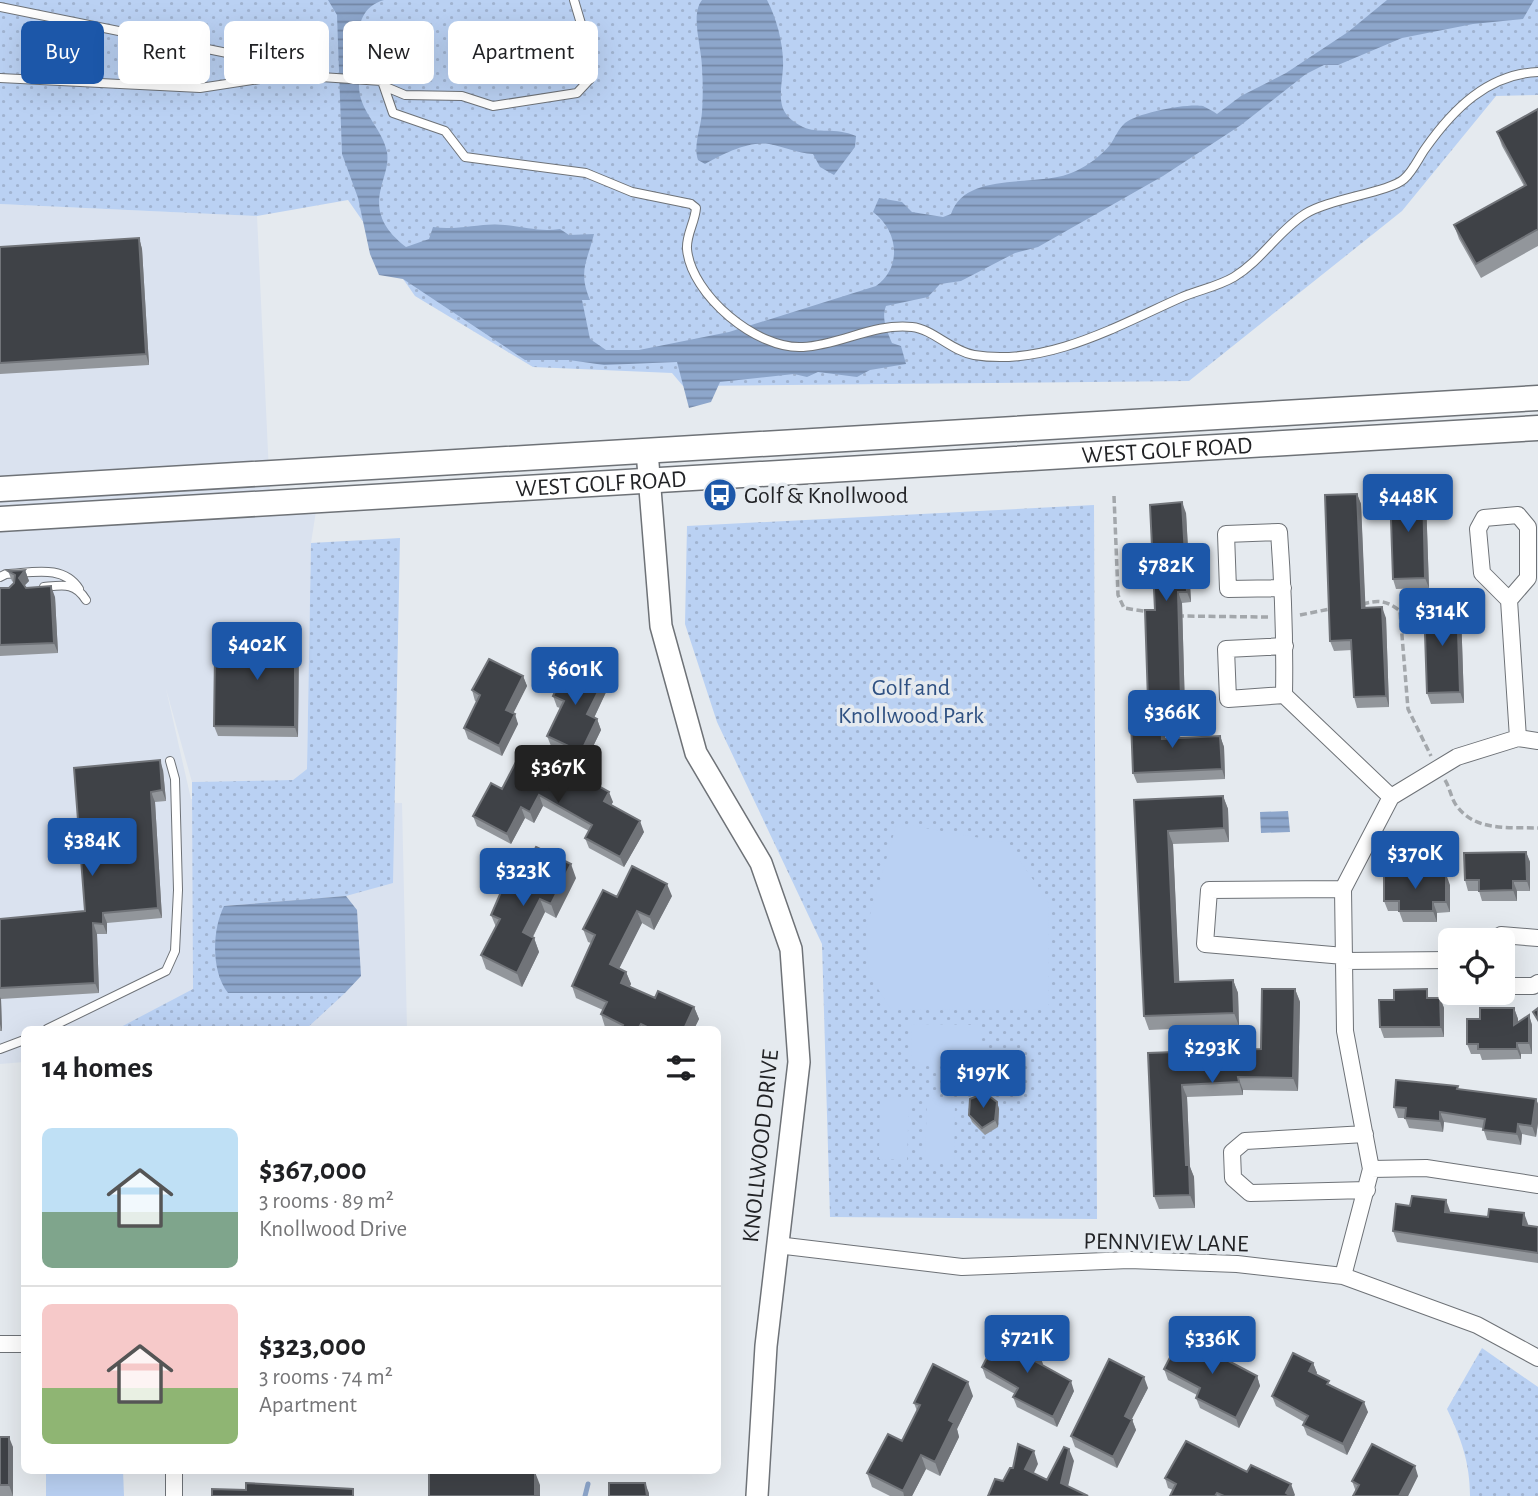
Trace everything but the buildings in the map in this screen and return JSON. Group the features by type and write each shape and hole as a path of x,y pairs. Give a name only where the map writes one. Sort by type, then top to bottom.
{"main road":[{"name":"WEST GOLF ROAD","path":"0,489 1538,398"},
{"name":"WEST GOLF ROAD","path":"0,519 1538,428"}],"street":[{"name":"KNOLLWOOD DRIVE","path":"647,451 661,626 696,753 761,863 791,949 799,1062 766,1346 757,1496"},
{"path":"1509,600 1528,578 1528,527 1518,516 1484,518 1478,529 1482,573 1509,600 1518,738"},
{"path":"1283,588 1228,589 1226,534 1279,531 1283,588 1285,617 1284,695 1391,797"},
{"path":"1284,695 1228,699 1226,649 1285,646"},
{"path":"1343,1276 1371,1169 1345,1031 1343,888 1391,797 1457,757 1518,738 1538,741"},
{"path":"1343,888 1209,890 1205,944 1344,958 1438,960"},
{"path":"1515,936 1538,937"},
{"path":"1515,986 1533,986 1538,983"},
{"path":"1365,1134 1245,1140 1233,1152 1233,1178 1250,1193 1367,1190"},
{"path":"1371,1169 1426,1168 1538,1185"},
{"name":"PENNVIEW LANE","path":"777,1245 962,1266 1129,1260 1237,1264 1343,1276 1477,1325 1538,1358"},
{"path":"0,1344 21,1343"},
{"path":"174,1474 174,1496"}],"lane":[{"path":"384,84 405,95 462,96 493,106 577,93 590,79 585,37 574,0"},
{"path":"0,7 224,52"},
{"path":"384,84 394,113 445,131 465,157 586,173 632,192 691,204 695,208 695,215 686,247 690,267 706,295 747,328 781,345 802,348 860,332 914,327 961,352 977,355 1056,350 1234,276 1253,264 1305,214 1402,181 1431,141 1476,93 1498,79 1538,72"},
{"path":"0,78 200,88 228,84"},
{"path":"0,577 6,574 58,572 72,578 86,600"},
{"path":"29,588 69,585 79,589"},
{"path":"53,1026 166,971 175,951 178,890 175,779 170,761"},
{"path":"0,1049 21,1041"}],"path":[{"path":"1114,496 1118,595 1124,608 1153,613"},
{"path":"1355,605 1378,600 1389,602 1400,611 1408,709 1437,769 1450,788 1456,805 1473,822 1497,827 1538,828"},
{"path":"1167,615 1285,617 1331,609"}],"shaded area":[{"path":"328,0 384,0 374,4 361,21 343,21 343,84 359,84 364,106 387,152 379,206 384,222 393,235 406,247 429,239 433,227 496,224 539,230 560,229 569,235 594,234 584,274 590,300 582,300 590,339 606,350 639,350 729,332 876,286 890,270 894,249 888,229 873,212 879,198 902,202 912,212 943,217 951,214 959,200 988,185 1043,179 1076,171 1103,153 1123,125 1131,119 1151,112 1196,105 1217,114 1241,96 1286,73 1348,32 1387,0 1534,0 1523,19 1473,24 1402,38 1338,65 1324,65 1306,74 1241,125 1163,176 1038,247 1015,253 961,281 940,284 928,297 886,306 884,320 887,329 892,343 901,346 906,364 870,370 857,377 818,372 807,377 794,374 720,382 711,402 689,408 677,362 604,365 569,360 525,360 403,279 379,275 370,254 358,198 342,154 337,15"},
{"path":"702,0 767,0 781,42 781,102 787,116 809,129 856,136 855,147 834,175 820,167 813,154 769,144 744,146 705,164 698,160 696,148 703,90 697,14"},
{"path":"0,204 257,216 271,516 316,511 311,543 307,769 293,780 192,782 166,689 191,799 402,803 407,1026 21,1026 21,1062 0,1064"},
{"path":"1288,811 1290,832 1261,833 1260,812"},
{"path":"346,896 357,910 361,976 345,993 228,993 222,984 215,951 217,927 224,906"}],"green space":[{"path":"0,0 1538,0 1538,95 1496,96 1402,211 1189,381 683,386 672,373 533,367 415,296 348,200 257,216 0,204"},
{"name":"Golf and Knollwood Park","path":"1094,505 1097,1219 830,1217 822,944 717,722 685,624 687,526"},
{"path":"400,538 393,883 346,896 224,906 228,993 345,993 309,1026 123,1026 193,989 192,782 293,780 307,769 311,543"},
{"path":"897,823 1008,843 1049,903 1048,1009 891,1010 869,974 866,928"},
{"path":"912,1024 982,1025 981,1065 911,1064"},
{"path":"880,1097 909,1098 907,1160 879,1159"},
{"path":"927,1098 955,1099 954,1161 925,1160"},
{"path":"1482,1348 1538,1387 1538,1496 1470,1496 1464,1451 1447,1409"},
{"path":"46,1474 123,1474 124,1496 46,1496"}],"waterway":[{"path":"585,1496 588,1484"}],"place":[{"name":"Golf & Knollwood","path":"720,495"}]}
